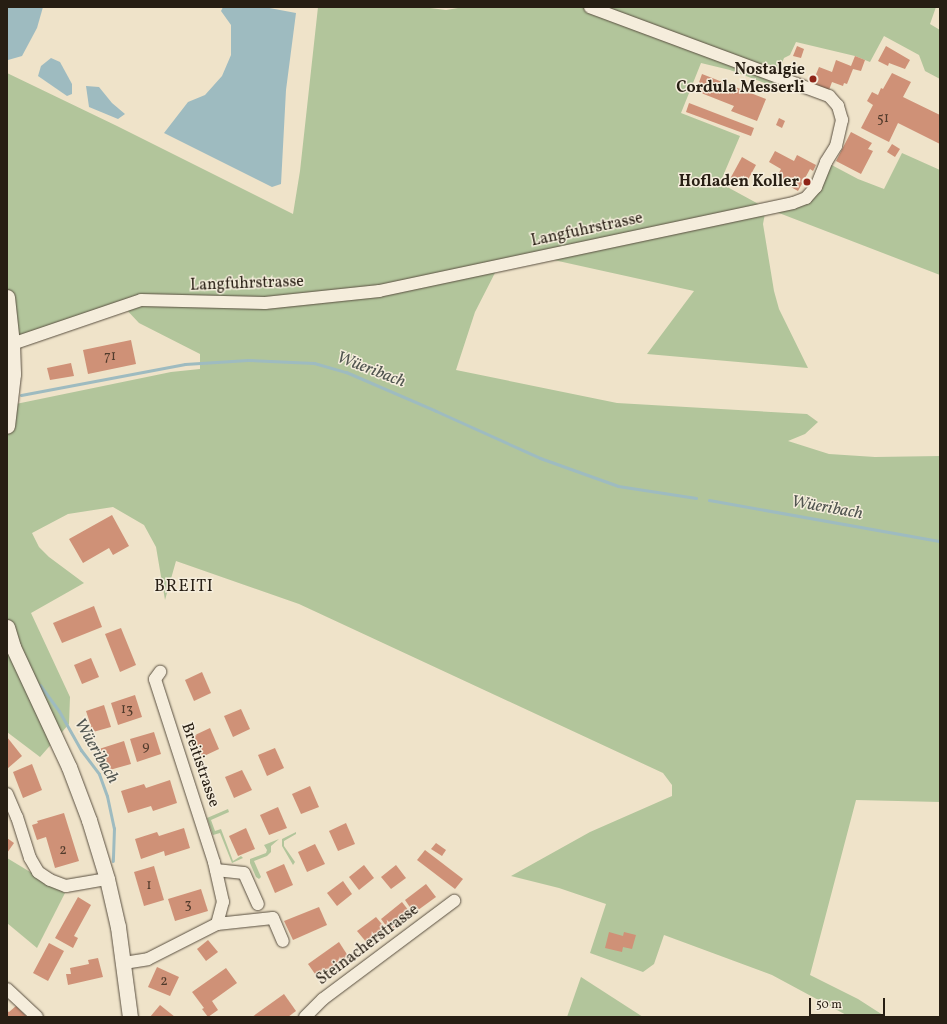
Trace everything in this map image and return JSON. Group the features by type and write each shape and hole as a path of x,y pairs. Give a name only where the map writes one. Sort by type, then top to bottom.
{"street":[{"name":"Langfuhrstrasse","path":"12,344 141,300 265,303 379,291 793,203 806,198 816,187 826,162 836,146 842,120 838,106 829,96 590,7"},
{"path":"7,297 12,344 13,374 7,426"},
{"path":"7,627 13,647 69,767 89,820 107,879 124,963 130,1017"},
{"name":"Breitistrasse","path":"160,672 155,679 216,870 223,902 217,924"},
{"path":"7,794 17,817 30,858 38,872 50,880 66,886 107,879"},
{"path":"216,870 244,873 258,904"},
{"name":"Steinacherstrasse","path":"305,1017 323,999 454,901"},
{"path":"124,963 148,959 217,924 273,918 283,941"},
{"path":"7,989 37,1017"}],"green space":[{"path":"318,7 422,7 446,10 464,7 936,7 930,24 940,30 940,79 925,71 919,55 884,36 870,62 855,56 796,42 790,55 784,58 778,73 781,89 730,70 701,63 681,113 740,136 720,183 766,208 763,224 774,291 779,309 808,368 647,354 694,291 540,257 498,267 475,312 456,370 617,403 807,414 818,422 805,434 788,441 829,454 875,457 940,456 940,802 856,800 810,975 858,999 886,1017 850,1017 772,975 664,935 654,964 643,972 590,953 606,904 559,888 511,876 590,832 672,796 672,785 663,773 299,604 176,561 165,600 156,547 144,525 113,507 68,514 32,533 39,547 49,557 84,583 31,613 70,697 69,724 40,757 7,732 7,73 293,214 300,171","holes":["123,306 139,323 200,354 200,369 171,372 11,405 13,344"]},
{"path":"902,153 940,170 940,275 766,208 806,197 826,162 858,179 884,189"},
{"path":"228,809 229,812 211,820 215,831 221,829 233,861 241,856 243,858 232,863 220,833 213,835 207,818"},
{"path":"296,832 296,834 284,841 284,846 295,862 293,865 282,846 282,839"},
{"path":"279,839 271,846 271,852 267,856 254,861 261,877 259,879 256,877 250,863 250,859 266,853 267,850 264,845"},
{"path":"7,858 65,893 37,948 7,923"},
{"path":"581,977 643,1017 567,1017"}],"water":[{"path":"7,7 43,7 37,28 22,56 8,60"},
{"path":"223,7 264,7 296,13 286,90 281,184 272,187 164,133 188,102 205,95 222,76 231,55 231,25 221,11"},
{"path":"51,58 60,62 72,84 72,94 67,96 38,76 41,66"},
{"path":"86,86 99,87 112,103 125,114 118,119 89,107"}],"building":[{"path":"797,46 804,49 801,58 793,56"},
{"path":"886,46 910,60 905,69 889,63 888,66 878,61"},
{"path":"855,56 865,60 861,71 853,69 847,84 844,83 843,86 832,82 829,90 812,84 819,67 832,72 836,60 851,66"},
{"path":"892,73 911,82 903,97 940,115 940,144 898,123 889,142 861,128 873,105 867,101 872,92 878,95 881,88 883,89"},
{"path":"702,74 766,99 757,121 731,111 734,106 696,91"},
{"path":"689,103 754,128 751,136 686,112"},
{"path":"779,118 785,121 782,128 776,125"},
{"path":"851,132 872,143 868,149 873,151 861,174 836,161"},
{"path":"892,144 900,149 895,157 887,152"},
{"path":"775,151 794,161 797,155 816,165 813,171 810,169 798,191 776,179 781,169 769,162"},
{"path":"742,157 756,165 744,187 730,179"},
{"path":"131,340 136,364 88,374 83,350"},
{"path":"71,363 74,376 50,380 47,368"},
{"path":"112,515 129,546 113,555 109,548 83,563 69,539"},
{"path":"94,606 102,627 62,643 53,623"},
{"path":"121,628 136,665 120,672 105,634"},
{"path":"91,658 99,677 82,684 74,665"},
{"path":"202,672 211,693 194,701 185,680"},
{"path":"135,695 142,717 118,725 111,703"},
{"path":"104,705 111,727 93,732 86,711"},
{"path":"241,709 250,729 233,737 224,716"},
{"path":"210,728 219,749 202,757 193,736"},
{"path":"154,732 161,754 137,762 130,739"},
{"path":"7,737 22,756 7,769"},
{"path":"124,741 131,764 106,771 99,749"},
{"path":"275,748 284,768 267,776 258,755"},
{"path":"32,764 42,790 23,798 13,772"},
{"path":"242,770 252,790 234,798 225,777"},
{"path":"170,780 177,803 153,811 151,806 128,813 121,791 144,784 146,788"},
{"path":"310,786 319,807 301,814 292,794"},
{"path":"278,807 287,828 269,835 260,815"},
{"path":"64,813 79,861 55,868 46,837 37,840 32,825 38,823 37,821"},
{"path":"346,823 355,844 338,851 329,831"},
{"path":"184,828 190,848 165,856 164,851 141,859 135,839 157,832 159,836"},
{"path":"246,828 255,849 238,856 229,836"},
{"path":"7,838 14,843 7,853"},
{"path":"436,843 446,850 442,856 431,849"},
{"path":"315,844 325,864 307,872 298,852"},
{"path":"425,850 463,879 455,889 417,860"},
{"path":"284,864 293,885 275,893 266,872"},
{"path":"364,865 374,878 359,890 349,877"},
{"path":"396,865 406,878 391,889 381,877"},
{"path":"154,866 164,900 144,906 134,872"},
{"path":"343,881 352,894 337,906 327,893"},
{"path":"426,884 436,897 414,913 405,900"},
{"path":"201,889 208,911 175,921 168,899"},
{"path":"78,897 91,905 74,936 78,938 73,948 55,938"},
{"path":"402,902 412,915 390,931 381,919"},
{"path":"319,907 327,925 293,940 284,921"},
{"path":"376,917 386,929 367,943 357,931"},
{"path":"609,932 623,936 624,932 636,935 632,949 623,947 622,952 605,948"},
{"path":"208,940 218,952 206,961 197,949"},
{"path":"339,942 350,959 320,981 308,964"},
{"path":"49,943 64,951 48,981 33,973"},
{"path":"98,958 103,977 68,985 66,974 71,974 70,968 89,964 88,960"},
{"path":"157,967 179,977 170,996 148,987"},
{"path":"226,968 237,983 212,1001 218,1010 208,1017 202,1009 204,1008 192,992"},
{"path":"284,994 296,1011 288,1017 252,1017"},
{"path":"160,1005 175,1017 150,1017"},
{"path":"16,1006 27,1017 7,1017 7,1011 9,1012"}],"waterway":[{"name":"Wüeribach","path":"21,395 185,364 248,360 314,363 346,372 540,458 618,486 696,498"},
{"name":"Wüeribach","path":"709,500 940,541"},
{"name":"Wüeribach","path":"40,685 59,711 81,750 99,774 107,796 114,828 113,861"}],"place":[{"name":"Nostalgie Cordula Messerli","path":"813,79"},
{"name":"Hofladen Koller","path":"807,182"}],"district":[{"name":"BREITI","path":"184,587"}]}
